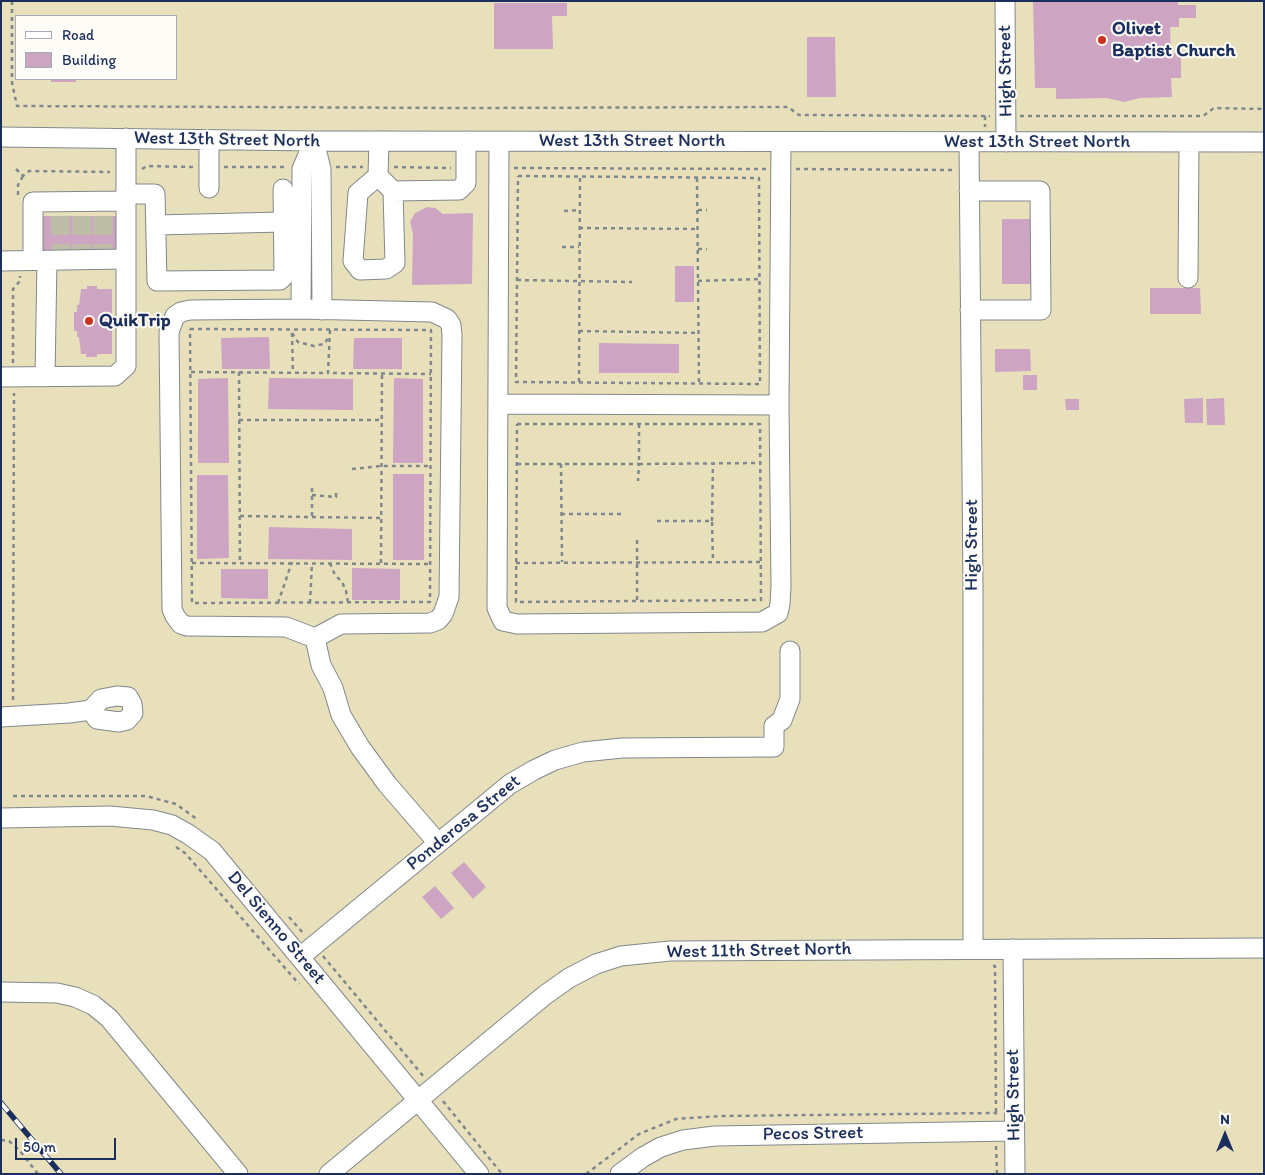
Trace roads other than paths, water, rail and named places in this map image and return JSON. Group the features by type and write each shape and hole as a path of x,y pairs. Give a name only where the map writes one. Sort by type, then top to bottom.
{"street":[{"name":"High Street","path":"1005,1 1006,142"},
{"name":"West 13th Street North","path":"1,137 314,141 1264,142"},
{"path":"7,377 115,376 126,366 126,138"},
{"path":"209,140 209,188"},
{"path":"301,309 302,169 314,141"},
{"path":"314,141 321,169 322,310"},
{"path":"378,176 358,192 354,261 360,270 386,269 395,263 393,191 378,176 379,141"},
{"path":"393,191 459,190 466,183 466,141"},
{"path":"499,141 497,608 503,621 517,624 762,622 778,613 781,586 779,405 781,142"},
{"name":"High Street","path":"969,142 973,595 973,949"},
{"path":"1188,142 1188,278"},
{"path":"45,377 34,202 60,209 103,208 125,198 155,194 157,281 280,280 284,276 282,189"},
{"path":"969,191 1040,191 1041,310 970,310"},
{"path":"156,225 282,222"},
{"path":"37,259 82,255 103,255 126,259"},
{"path":"301,309 432,312 447,318 452,335 449,597 443,614 438,620 430,623 341,624 315,638 286,627 187,626 181,624 175,616 172,609 169,332 175,316 190,310 301,309"},
{"path":"498,404 779,405"},
{"path":"315,638 321,664 341,715 360,747 388,784 438,843"},
{"name":"Ponderosa Street","path":"300,957 510,784 541,766 583,752 622,748 774,747 774,726 782,720 790,699 790,652"},
{"path":"7,716 69,714 91,710"},
{"name":"Del Sienno Street","path":"1,818 110,816 153,820 188,834 212,851 479,1174"},
{"name":"West 11th Street North","path":"329,1174 545,995 568,978 596,964 621,956 670,951 1264,948"},
{"name":"High Street","path":"1013,949 1015,1174"},
{"path":"1,992 57,993 75,997 93,1005 109,1018 238,1174"},
{"name":"Pecos Street","path":"620,1174 643,1157 661,1147 683,1140 715,1136 1014,1131"}],"tunnel":[{"path":"60,216 61,250"},
{"path":"82,216 82,250"},
{"path":"103,216 103,250"}],"railway":[{"path":"1,1103 61,1174"}],"place":[{"name":"Olivet Baptist Church","path":"1102,40"},
{"name":"QuikTrip","path":"89,321"}]}
